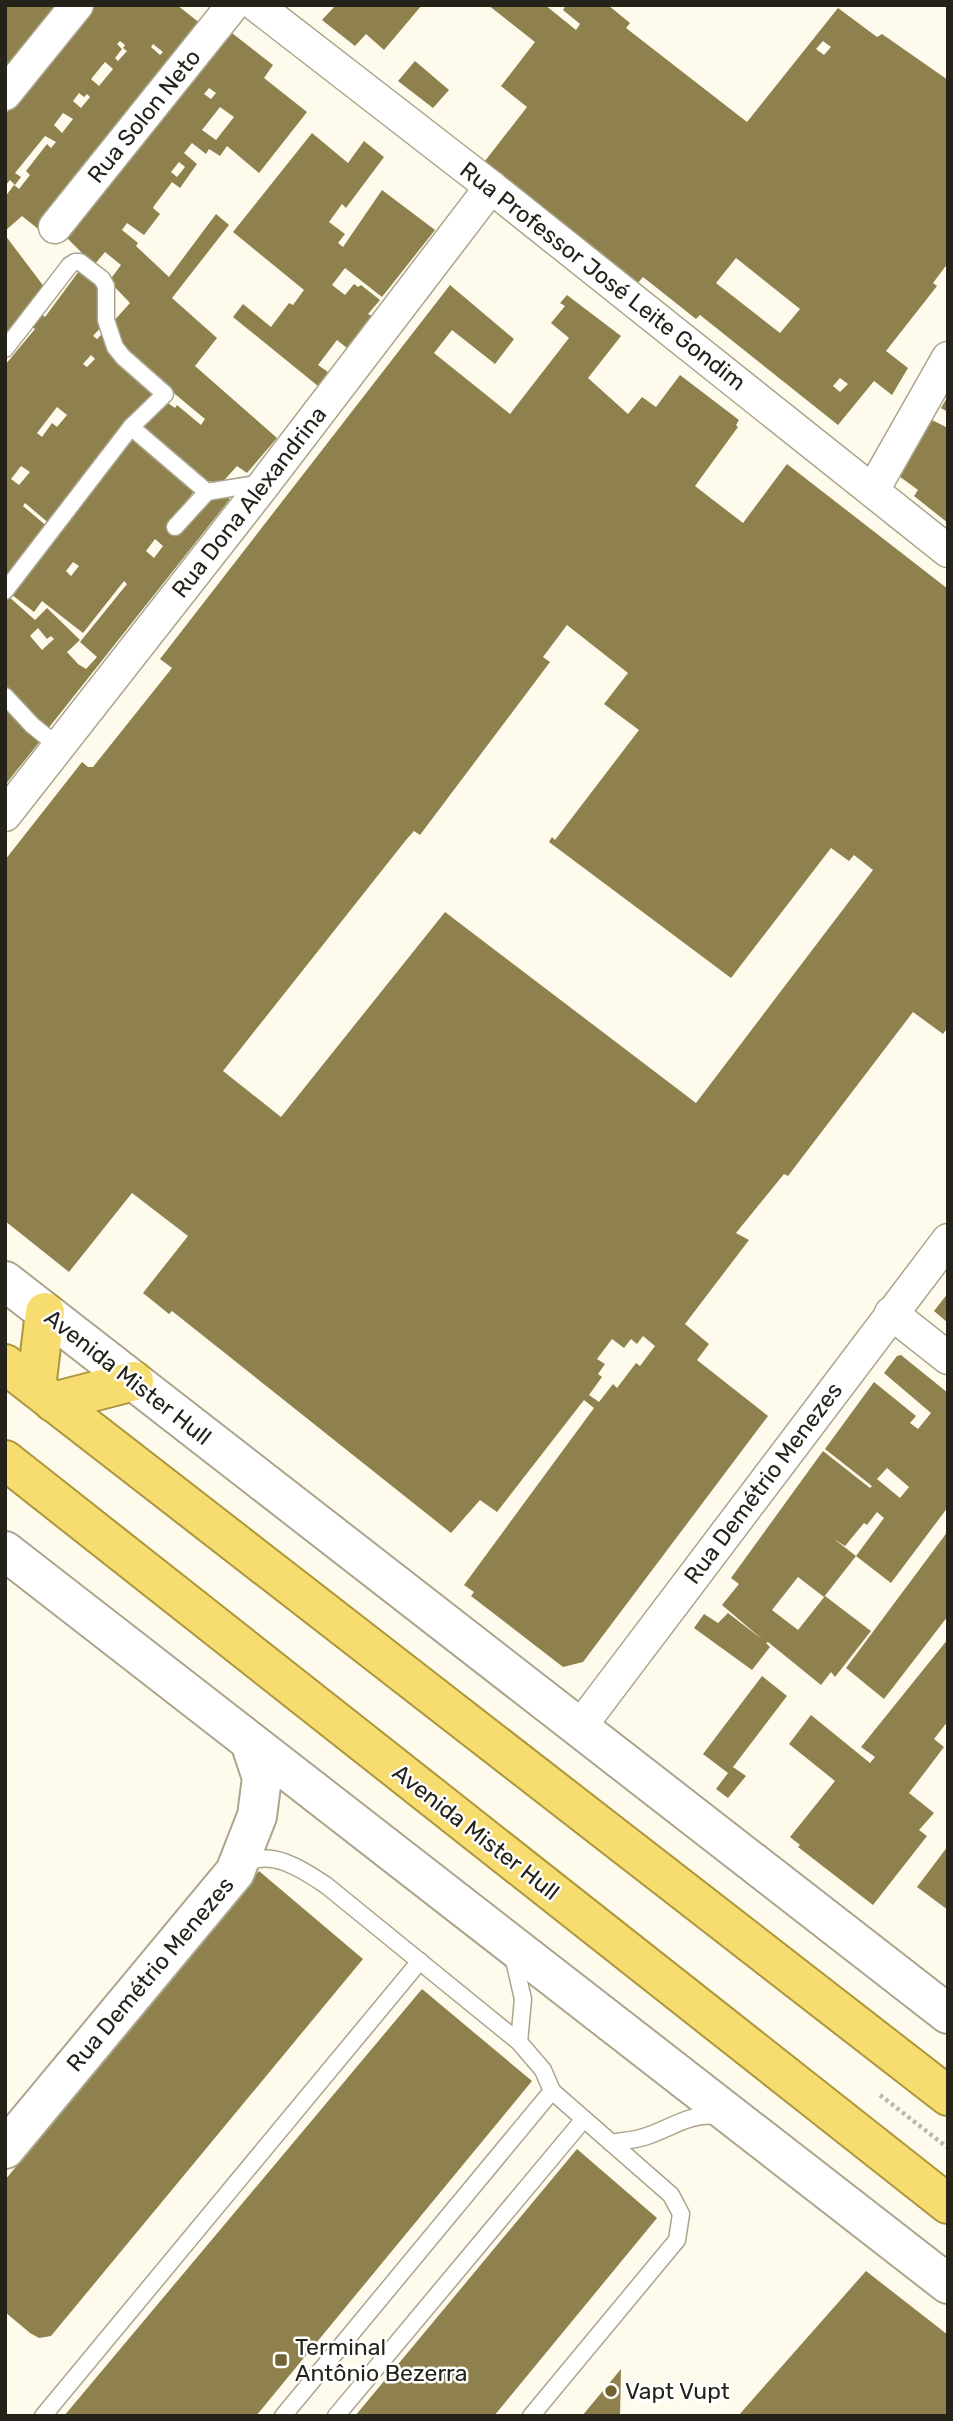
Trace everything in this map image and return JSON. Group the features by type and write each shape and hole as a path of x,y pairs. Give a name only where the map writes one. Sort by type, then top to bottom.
{"highway":[{"path":"45,1312 45,1395"},
{"path":"5,1364 948,2096"},
{"path":"45,1395 134,1381"},
{"name":"Avenida Mister Hull","path":"5,1460 948,2204"}],"main road":[{"name":"Avenida Mister Hull","path":"5,1281 948,2014"},
{"path":"5,1550 948,2284"},
{"name":"Rua Demétrio Menezes","path":"5,2149 235,1872 257,1816 262,1778 250,1742"}],"street":[{"path":"5,94 77,5"},
{"name":"Rua Solon Neto","path":"55,227 233,5"},
{"name":"Rua Professor José Leite Gondim","path":"256,5 491,187 948,551"},
{"name":"Rua Dona Alexandrina","path":"5,815 491,187"},
{"path":"873,490 948,358"},
{"name":"Rua Demétrio Menezes","path":"579,1728 948,1240"},
{"path":"891,1313 948,1358"}],"lane":[{"path":"5,349 70,265 75,261 80,262 102,279 106,286 106,320 115,347 165,394 131,428 5,591"},
{"path":"131,428 207,492"},
{"path":"175,527 207,492 265,482"},
{"path":"5,696 32,725 59,747"},
{"path":"235,1872 258,1858 279,1861 303,1869 327,1886 519,2042 543,2070 552,2091 671,2195 681,2214 677,2240 531,2416"},
{"path":"506,1941 518,1973 523,1999 519,2042"},
{"path":"43,2416 420,1961"},
{"path":"283,2416 552,2091"},
{"path":"611,2143 643,2137 679,2121 706,2115 735,2119"},
{"path":"336,2416 584,2119"}],"building":[{"path":"8,5 65,5 5,80 5,9"},
{"path":"92,5 177,5 201,24 42,232 22,216 5,231 5,197 14,185 19,189 30,175 26,171 47,144 51,148 56,142 45,136 15,173 21,177 15,185 10,180 5,186 5,115","holes":["120,41 127,51 118,61 115,58 122,49 117,44","153,44 163,52 160,55 151,47","105,62 113,69 99,86 91,79","79,93 84,97 87,94 90,97 81,108 73,101","63,113 73,119 62,133 54,125"]},
{"path":"336,5 422,5 384,50 366,34 355,46 322,20"},
{"path":"488,5 545,5 576,30 580,24 563,10 566,5 608,5 630,23 626,28 747,122 838,8 877,37 882,34 948,80 948,263 933,283 937,286 886,351 908,368 892,395 874,381 838,425 700,315 696,319 643,277 636,285 504,184 508,180 485,161 527,107 501,86 535,42","holes":["823,41 831,47 824,55 816,49","736,258 800,309 780,333 716,283","840,378 848,384 840,392 833,386"]},
{"path":"228,30 273,65 264,78 307,112 259,173 227,146 220,156 209,149 206,154 192,143 184,153 197,164 180,188 172,182 154,206 160,214 144,235 127,223 122,230 138,243 136,246 169,277 216,214 229,225 172,298 217,338 195,366 277,438 247,473 237,466 218,487 211,481 203,484 140,430 165,401 175,408 177,405 201,425 205,419 122,350 111,324 130,303 109,281 121,265 105,252 94,265 65,236","holes":["209,88 216,93 211,99 204,94","220,107 234,117 216,140 202,130","179,162 185,167 177,177 171,172"]},
{"path":"415,61 449,90 433,108 398,81"},
{"path":"312,133 348,163 364,141 384,157 346,208 342,204 329,222 345,234 338,243 343,247 382,190 435,230 382,297 345,268 332,285 345,295 354,284 358,287 361,285 380,300 368,314 372,316 347,348 337,340 318,365 328,372 318,386 233,317 243,304 271,327 289,303 293,305 304,290 233,232"},
{"path":"5,235 45,288 5,339"},
{"path":"82,267 104,283 102,326 93,336 97,339 103,333 112,343 107,350 121,364 159,389 51,525 25,503 23,506 49,528 5,589 5,365 35,329 29,325 39,312 45,317","holes":["91,355 95,359 87,367 83,364","57,407 67,415 57,427 52,423 42,437 37,433","21,466 30,472 19,485 11,479"]},
{"path":"450,285 514,339 495,364 452,330 434,353 510,414 569,338 551,323 565,306 560,303 567,295 621,336 588,378 628,414 642,397 656,407 680,375 739,420 736,425 738,427 695,486 743,523 787,464 948,589 948,1027 943,1034 913,1012 788,1176 784,1174 736,1233 749,1240 685,1324 709,1344 697,1360 768,1416 583,1662 563,1667 471,1596 474,1592 464,1585 594,1408 584,1400 497,1512 480,1500 451,1533 172,1311 169,1314 143,1293 188,1236 132,1193 69,1272 5,1221 5,860 82,762 93,767 172,668 160,659","holes":["567,625 628,673 604,704 639,730 555,840 552,837 549,842 731,978 831,848 849,861 854,855 873,870 696,1103 445,912 281,1117 223,1071 406,840 414,831 420,835 550,662 543,657","643,1336 655,1346 640,1366 636,1363 617,1388 613,1384 599,1402 589,1395 602,1377 598,1374 605,1364 597,1359 612,1339 624,1348 631,1339 637,1344"]},
{"path":"948,396 948,412 941,408"},
{"path":"932,420 948,428 948,523 914,496 918,490 899,476"},
{"path":"129,433 198,486 179,511 222,494 230,499 47,730 5,694 5,596 35,620 47,608 80,640 67,652 86,669 97,657 80,642 127,584 124,581 83,633 42,601 34,612 7,591","holes":["155,539 163,546 154,558 146,551","73,562 79,566 71,576 66,571","38,628 47,639 51,636 54,639 42,650 30,636"]},
{"path":"5,705 41,740 5,785"},
{"path":"948,1293 948,1323 934,1311"},
{"path":"901,1355 948,1393 948,1507 891,1583 856,1556 824,1597 798,1577 772,1610 798,1630 825,1596 871,1631 835,1677 831,1672 821,1685 768,1642 766,1643 770,1647 752,1670 694,1628 704,1614 718,1623 728,1613 763,1640 722,1605 739,1584 731,1578 823,1451 870,1488 872,1486 825,1449 874,1382 916,1416 910,1423 918,1429 931,1413 884,1373 897,1356","holes":["887,1468 909,1487 900,1498 877,1479","877,1512 884,1518 856,1556 834,1539 845,1546"]},
{"path":"948,1531 948,1616 884,1699 846,1668"},
{"path":"948,1639 948,1721 934,1739 944,1747 909,1793 934,1813 919,1830 927,1836 873,1905 798,1847 800,1845 790,1837 835,1781 789,1744 811,1715 870,1763 875,1757 861,1747"},
{"path":"762,1676 787,1696 733,1767 746,1776 728,1798 716,1789 728,1773 703,1754"},
{"path":"948,1846 948,1910 917,1887"},
{"path":"259,1871 363,1959 51,2336 39,2338 5,2312 5,2180"},
{"path":"422,1989 532,2081 256,2416 64,2416"},
{"path":"577,2149 657,2218 494,2416 355,2416"},
{"path":"866,2271 948,2335 948,2416 738,2416"},
{"name":"Vapt Vupt","path":"621,2369 620,2416 582,2416"}],"place":[{"name":"Terminal Antônio Bezerra","path":"281,2360"},
{"name":"Vapt Vupt","path":"611,2391"}]}
